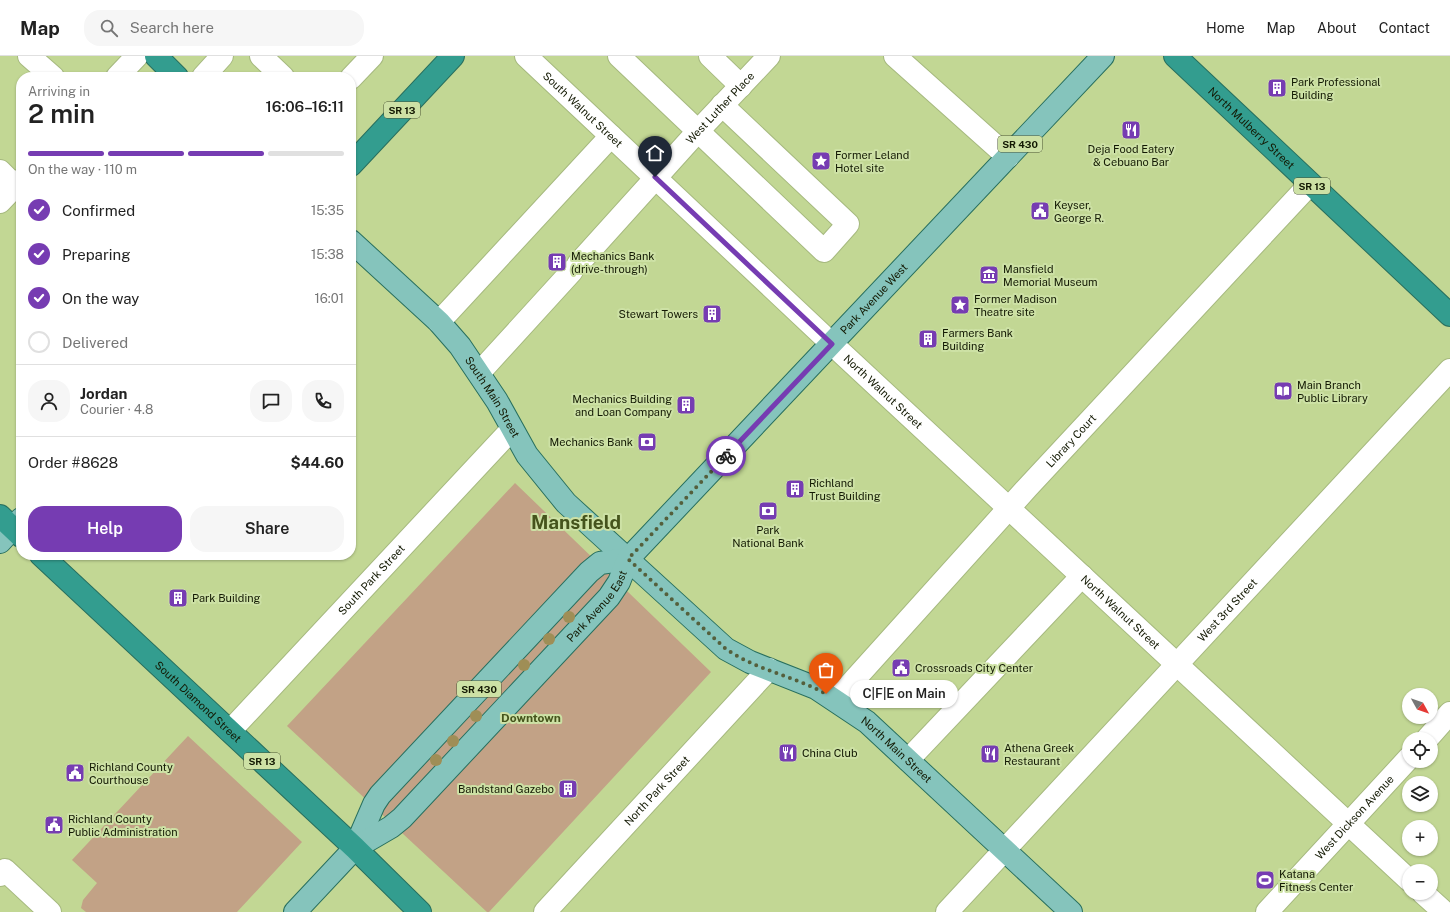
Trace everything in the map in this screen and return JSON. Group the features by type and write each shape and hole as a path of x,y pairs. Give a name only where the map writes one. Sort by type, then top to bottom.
{"highway":[{"path":"156,56 172,72"},
{"name":"SR 13","path":"356,160 453,56"},
{"name":"North Mulberry Street","path":"1175,56 1450,315"},
{"name":"South Diamond Street","path":"46,560 355,848"},
{"name":"SR 13","path":"355,848 420,912"}],"main road":[{"name":"Park Avenue West","path":"628,559 1103,56"},
{"name":"South Main Street","path":"356,246 439,322 460,346 479,372 497,401 527,455 566,503 628,559"},
{"name":"North Main Street","path":"628,559 726,649 737,656 816,688 867,722 1071,912"},
{"name":"Park Avenue East","path":"295,912 355,848 397,823 431,788 609,597 619,582 628,559 600,562 588,572 380,795 374,804 355,848"}],"street":[{"path":"29,56 47,72"},
{"path":"122,72 137,56"},
{"path":"207,72 222,56"},
{"path":"261,56 278,72"},
{"name":"South Walnut Street","path":"526,56 832,344"},
{"path":"619,56 824,250 848,224 722,104"},
{"path":"710,56 741,86"},
{"name":"West Luther Place","path":"479,372 575,268 655,177 722,104 769,56"},
{"path":"894,56 1008,157"},
{"path":"439,322 611,136"},
{"path":"0,202 12,179"},
{"name":"Library Court","path":"836,700 1008,507 1310,184"},
{"name":"North Walnut Street","path":"832,344 1402,873"},
{"name":"West 3rd Street","path":"946,912 1450,370"},
{"name":"South Park Street","path":"230,731 512,429"},
{"path":"908,760 1082,576"},
{"name":"North Park Street","path":"545,912 769,669"},
{"path":"1433,732 1450,714"},
{"name":"West Dickson Avenue","path":"1267,912 1402,766"},
{"path":"2,872 50,912"},
{"path":"1431,900 1444,912"}],"shaded area":[{"path":"0,56 1450,56 1450,912 0,912"},
{"path":"515,483 711,672 489,912 487,912 287,726"},
{"path":"188,736 302,842 237,912 86,912 81,908 83,900 97,883 72,860"}],"way so far":[{"path":"726,456 628,559 726,649 750,662 800,681 826,694"}],"place":[{"name":"Park Professional Building","path":"1277,88"},
{"name":"Deja Food Eatery & Cebuano Bar","path":"1131,130"},
{"name":"Former Leland Hotel site","path":"821,161"},
{"name":"Keyser, George R.","path":"1040,211"},
{"name":"Mechanics Bank (drive-through)","path":"557,262"},
{"name":"Mansfield Memorial Museum","path":"989,275"},
{"name":"Former Madison Theatre site","path":"960,305"},
{"name":"Stewart Towers","path":"712,314"},
{"name":"Farmers Bank Building","path":"928,339"},
{"name":"Main Branch Public Library","path":"1283,391"},
{"name":"Mechanics Building and Loan Company","path":"686,405"},
{"name":"Mechanics Bank","path":"647,442"},
{"name":"Richland Trust Building","path":"795,489"},
{"name":"Park National Bank","path":"768,511"},
{"name":"Park Building","path":"178,598"},
{"name":"Crossroads City Center","path":"901,668"},
{"name":"C|F|E on Main","path":"826,694"},
{"name":"China Club","path":"788,753"},
{"name":"Athena Greek Restaurant","path":"990,754"},
{"name":"Richland County Courthouse","path":"75,773"},
{"name":"Bandstand Gazebo","path":"568,789"},
{"name":"Richland County Public Administration","path":"54,825"},
{"name":"Katana Fitness Center","path":"1265,880"}],"district":[{"name":"Mansfield","path":"576,522"},
{"name":"Downtown","path":"531,718"}],"route":[{"path":"655,177 832,344 726,456"}]}
